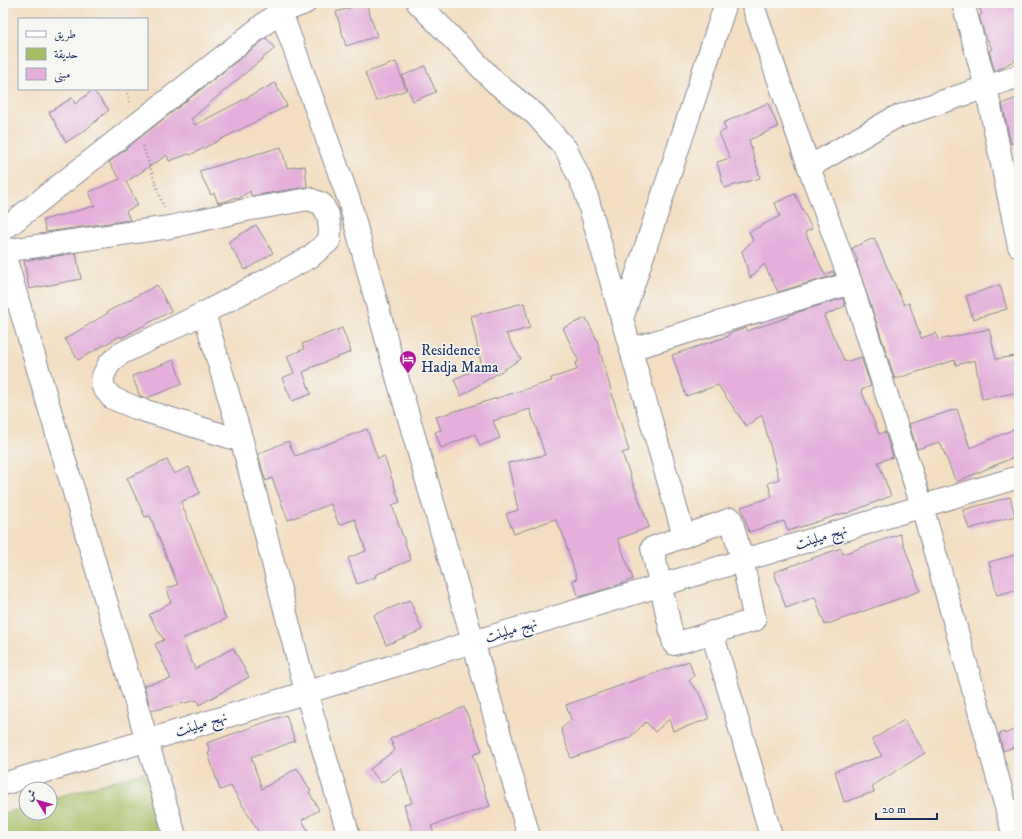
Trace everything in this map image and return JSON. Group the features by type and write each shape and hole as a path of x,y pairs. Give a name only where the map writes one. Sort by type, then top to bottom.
{"street":[{"path":"3,230 281,12 305,3"},
{"path":"418,3 496,83 535,114 566,149 585,190 684,536"},
{"path":"622,319 726,3"},
{"path":"752,3 851,282 922,506 1014,836"},
{"path":"963,3 986,87 1019,246"},
{"path":"281,12 349,200 389,349 529,836"},
{"path":"809,167 894,118 1019,76"},
{"path":"175,836 3,250 170,227 246,210 309,199 322,204 328,214 330,230 329,241 310,257 204,313 120,354 109,364 104,376 104,387 112,398 136,408 242,441"},
{"path":"608,269 621,273 629,272 640,265"},
{"path":"631,349 851,282"},
{"path":"204,313 242,441 306,692 349,836"},
{"name":"نهج ميلينت","path":"3,784 1019,477"},
{"path":"731,519 742,560 754,620 674,644 652,548 731,519"},
{"path":"712,632 771,836"}],"path":[{"path":"127,90 136,126 170,227"}],"green space":[{"path":"144,772 163,836 3,836 3,813 18,809 18,821 58,821 58,797"}],"building":[{"path":"366,3 377,36 346,46 336,12"},
{"path":"977,3 1016,3 1019,10 1019,58 995,71 989,51 992,49 984,33 979,16 982,14"},
{"path":"266,38 275,48 191,119 195,125 275,83 287,106 190,155 189,154 169,161 167,155 126,182 138,205 126,211 130,220 46,232 43,220 95,206 89,192 120,179 109,162"},
{"path":"396,62 406,90 376,101 365,73"},
{"path":"425,66 436,92 413,101 402,76"},
{"path":"93,90 109,110 84,131 66,142 49,112 72,98 75,104"},
{"path":"1019,97 1019,154 1014,142 1011,144 1002,104"},
{"path":"768,103 778,127 749,140 760,178 724,188 717,162 730,158 719,133 726,130 723,123"},
{"path":"281,147 287,168 305,166 307,187 251,196 250,191 238,199 236,197 218,203 214,193 211,195 199,171"},
{"path":"795,194 812,229 805,232 825,275 833,271 835,275 778,292 764,264 750,278 742,251 753,240 749,232 780,216 775,203"},
{"path":"256,225 273,253 245,270 228,242"},
{"path":"874,238 904,305 909,303 921,338 936,333 938,340 989,329 996,359 1015,356 1019,375 1019,392 982,399 975,360 956,365 955,360 895,379 856,261 858,261 852,248"},
{"path":"76,253 81,279 29,289 24,261"},
{"path":"157,285 171,311 121,338 120,336 78,360 65,339 108,313 107,312"},
{"path":"1000,285 1007,309 973,319 966,296"},
{"path":"843,298 845,306 824,316 845,362 861,357 871,386 861,390 879,434 885,432 893,457 878,462 891,496 845,514 844,513 788,531 784,521 749,532 741,507 772,497 768,483 779,479 762,415 746,426 718,385 686,396 672,355 729,336 728,334 746,328 747,331 789,317 789,315"},
{"path":"524,303 530,328 506,334 521,359 461,396 454,379 482,367 471,316"},
{"path":"586,318 597,340 629,451 622,453 649,527 618,539 633,579 579,597 572,580 577,579 562,532 555,519 514,534 506,514 518,510 508,463 545,455 530,409 493,421 500,438 480,446 475,434 441,448 435,432 441,430 436,417 552,381 551,378 577,370 575,363 579,362 563,328"},
{"path":"342,328 351,352 303,372 311,394 292,401 282,378 294,373 287,356 304,349 302,344"},
{"path":"174,360 182,384 147,398 140,396 132,376"},
{"path":"957,409 970,448 1019,427 1019,455 956,482 940,442 917,449 909,424"},
{"path":"367,429 378,459 384,456 400,502 392,505 411,560 375,575 376,577 357,584 348,558 366,551 355,519 339,525 331,504 288,520 272,478 266,481 258,454 288,441 295,456"},
{"path":"167,460 174,474 189,467 200,493 181,502 210,575 211,574 226,619 182,639 195,669 233,648 249,677 199,705 197,700 151,711 144,685 171,679 155,644 164,640 149,615 171,602 167,588 178,585 150,516 145,517 127,478"},
{"path":"1010,497 1015,516 969,529 963,510"},
{"path":"900,534 920,591 825,625 815,597 786,608 774,572 841,548 843,554"},
{"path":"1019,554 1019,589 997,595 989,562"},
{"path":"410,600 422,630 386,645 374,615"},
{"path":"689,661 694,676 689,681 699,693 709,719 673,731 669,719 655,732 646,722 629,738 571,758 561,729 571,720 566,705"},
{"path":"464,707 482,751 473,755 490,806 431,826 435,836 414,836 404,805 412,803 401,768 381,783 370,769 395,750 390,739"},
{"path":"286,715 295,741 251,757 262,789 297,768 311,791 309,792 319,810 302,820 311,836 261,836 231,786 220,790 208,753 210,752 207,743"},
{"path":"904,720 925,753 872,786 874,792 844,802 835,771 882,756 872,740"},
{"path":"1019,728 1019,745 1003,751 999,734 1004,732 1004,734"}],"place":[{"name":"Residence Hadja Mama","path":"408,374"}]}
